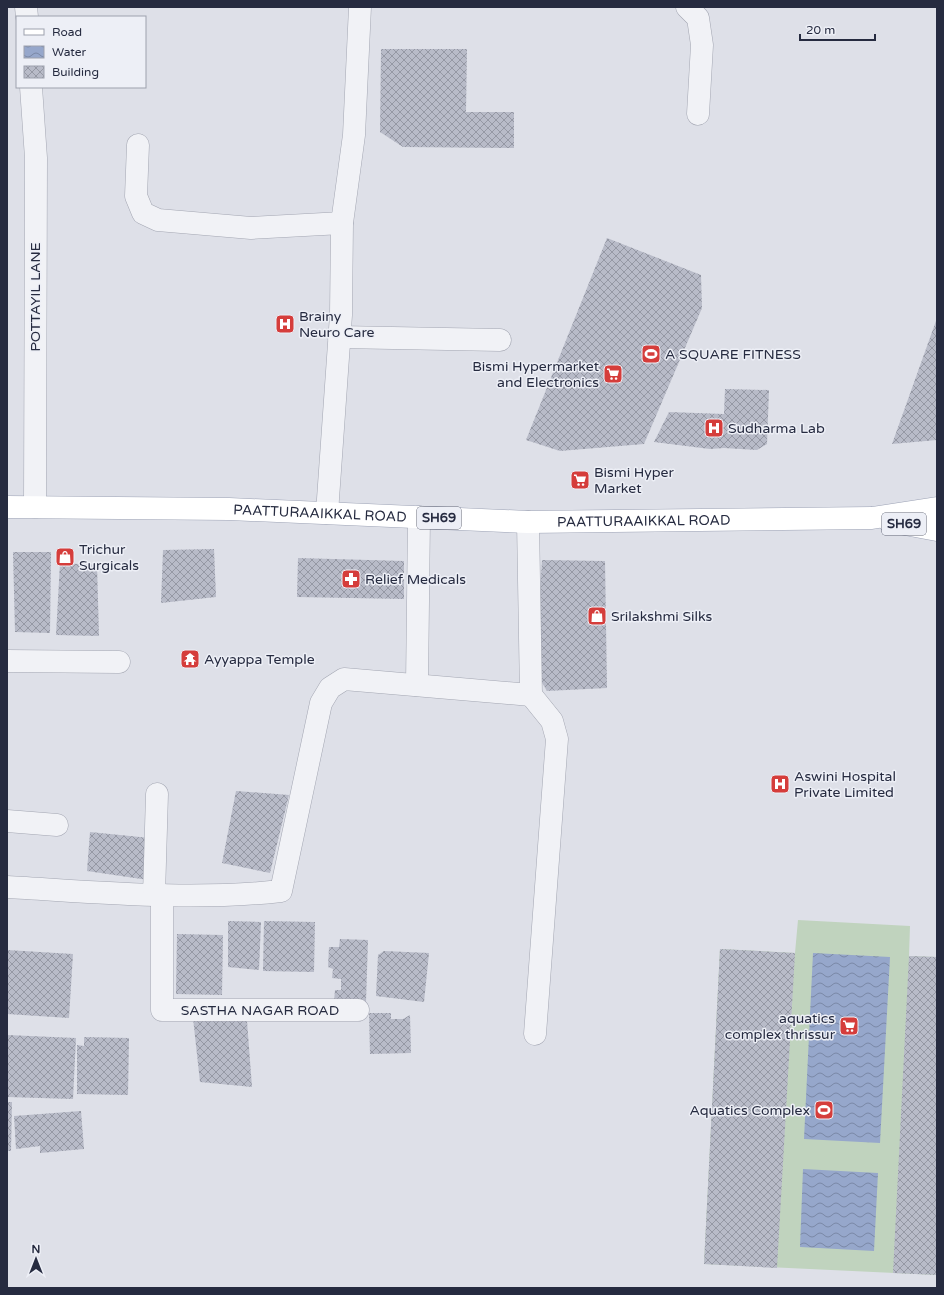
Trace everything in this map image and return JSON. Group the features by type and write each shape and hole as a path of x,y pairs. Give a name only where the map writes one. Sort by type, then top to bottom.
{"main road":[{"name":"PAATTURAAIKKAL ROAD","path":"7,507 229,509 528,522 872,518"},
{"name":"SH69","path":"872,518 937,508"},
{"name":"SH69","path":"872,518 937,530"}],"street":[{"path":"327,513 341,315 342,223 354,135 360,7"},
{"path":"687,7 698,18 702,45 698,114"},
{"name":"POTTAYIL LANE","path":"31,88 36,158 35,507"},
{"path":"138,145 136,196 143,213 158,220 251,228 342,223"},
{"path":"339,337 500,340"},
{"path":"417,685 420,517"},
{"path":"528,522 531,695 552,721 556,739 535,1034"},
{"path":"7,661 119,662"},
{"path":"7,887 158,895 258,893 281,891 321,703 330,688 344,679 531,695"},
{"path":"157,794 158,895"},
{"path":"7,821 57,825"},
{"name":"SASTHA NAGAR ROAD","path":"158,895 162,1010 358,1010"}],"green space":[{"name":"Aquatics Complex","path":"798,920 910,926 909,956 937,957 937,1275 704,1264 720,949 795,953"}],"water":[{"path":"813,953 890,957 880,1143 804,1139"},
{"path":"803,1169 878,1173 874,1251 800,1247"}],"building":[{"path":"381,49 467,49 466,112 514,112 514,148 403,147 380,132"},
{"name":"Bismi Hypermarket and Electronics","path":"607,238 701,275 702,308 644,444 560,451 526,440"},
{"path":"937,318 937,440 892,444"},
{"name":"Sudharma Lab","path":"725,389 769,390 767,444 757,450 724,448 710,449 654,442 669,412 724,414"},
{"path":"214,549 216,597 161,603 163,550"},
{"path":"13,552 51,552 50,633 15,632"},
{"name":"Relief Medicals","path":"298,558 404,561 404,599 297,597"},
{"path":"542,560 605,561 607,688 547,691 535,671"},
{"path":"60,563 97,565 99,636 56,635"},
{"path":"236,791 289,795 270,873 222,863"},
{"path":"90,832 150,838 148,880 87,871"},
{"path":"228,921 261,922 259,970 228,967"},
{"path":"264,921 315,922 314,972 263,971"},
{"path":"177,934 223,935 222,995 176,994"},
{"path":"340,939 368,940 366,1002 334,1001 335,990 341,990 341,979 332,978 333,969 328,967 329,947 339,947"},
{"path":"720,949 795,953 777,1268 704,1264"},
{"path":"7,950 73,954 69,1018 7,1014"},
{"path":"384,951 429,953 424,1002 376,996 378,955"},
{"path":"909,956 937,957 937,1275 893,1273"},
{"path":"369,1013 391,1013 391,1019 403,1019 410,1015 411,1053 370,1054"},
{"path":"193,1018 247,1021 252,1087 200,1082"},
{"path":"7,1035 76,1038 73,1099 7,1097"},
{"path":"84,1037 129,1038 128,1095 77,1094 77,1045 84,1046"},
{"path":"7,1102 12,1102 11,1151 7,1151"},
{"path":"81,1111 84,1149 40,1153 40,1146 16,1149 14,1116"}],"place":[{"name":"Brainy Neuro Care","path":"285,324"},
{"name":"A SQUARE FITNESS","path":"651,354"},
{"name":"Bismi Hypermarket and Electronics","path":"613,374"},
{"name":"Sudharma Lab","path":"714,428"},
{"name":"Bismi Hyper Market","path":"580,480"},
{"name":"Trichur Surgicals","path":"65,557"},
{"name":"Relief Medicals","path":"351,579"},
{"name":"Srilakshmi Silks","path":"597,616"},
{"name":"Ayyappa Temple","path":"190,659"},
{"name":"Aswini Hospital Private Limited","path":"780,784"},
{"name":"aquatics complex thrissur","path":"849,1026"},
{"name":"Aquatics Complex","path":"824,1110"}]}
